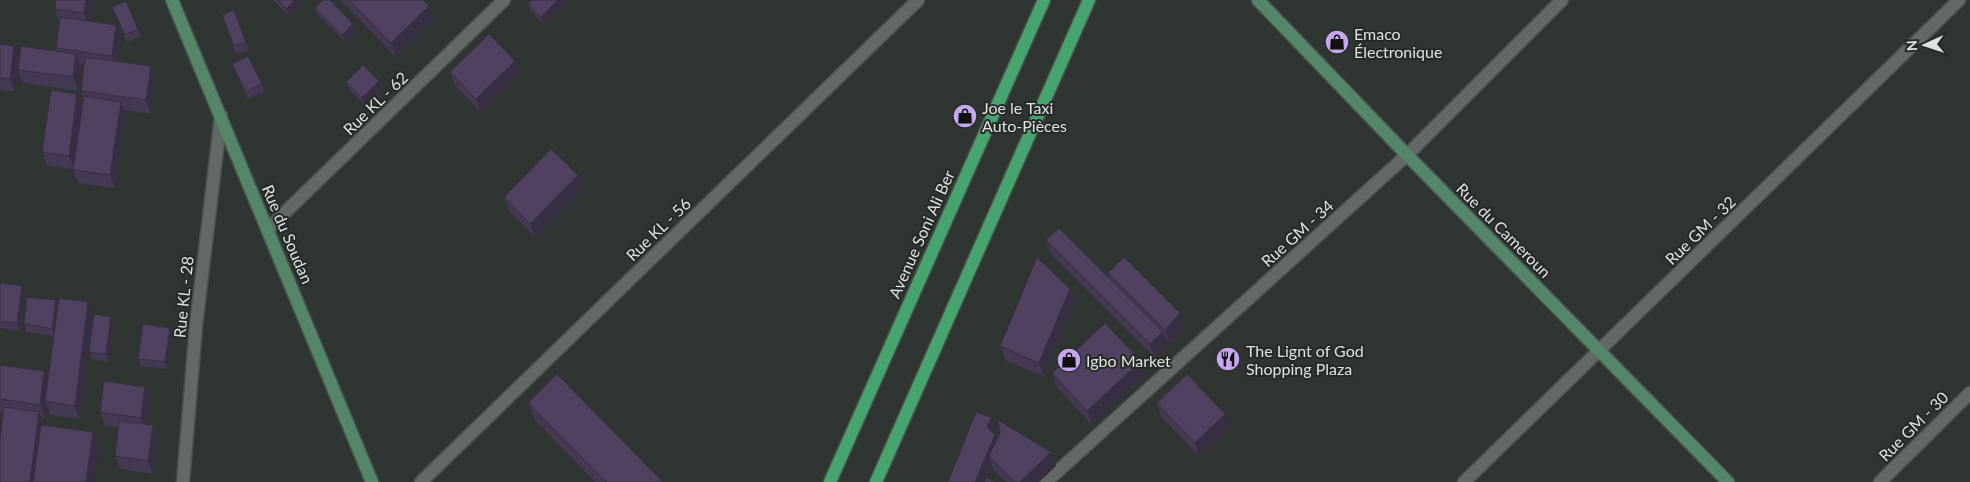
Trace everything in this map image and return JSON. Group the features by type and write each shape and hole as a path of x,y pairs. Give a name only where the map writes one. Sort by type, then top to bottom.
{"main road":[{"name":"Avenue Soni Ali Ber","path":"830,482 1044,0"},
{"path":"876,482 1089,0"}],"street":[{"name":"Rue du Soudan","path":"172,0 372,482"},
{"name":"Rue KL - 62","path":"268,228 504,0"},
{"name":"Rue KL - 56","path":"421,482 918,0"},
{"name":"Rue du Cameroun","path":"1258,0 1407,155 1728,482"},
{"name":"Rue GM - 34","path":"1046,482 1407,155 1562,0"},
{"name":"Rue GM - 32","path":"1464,482 1959,0"},
{"name":"Rue KL - 28","path":"183,482 196,326 221,116"},
{"name":"Rue GM - 30","path":"1880,482 1970,393"}],"building":[{"path":"56,0 86,0 84,13 55,9"},
{"path":"278,0 295,0 286,9"},
{"path":"323,0 330,0 353,24 342,35 315,8"},
{"path":"349,0 423,0 429,6 391,43"},
{"path":"532,0 558,0 541,17 528,4"},
{"path":"126,1 138,29 125,35 112,7"},
{"path":"234,10 246,42 234,46 222,15"},
{"path":"60,17 116,25 112,56 56,48"},
{"path":"489,34 515,61 476,99 450,72"},
{"path":"0,44 14,46 10,79 0,78"},
{"path":"21,46 76,54 73,77 18,70"},
{"path":"248,56 262,84 246,92 232,64"},
{"path":"85,57 151,66 146,100 81,91"},
{"path":"363,65 379,81 362,98 346,82"},
{"path":"51,90 77,94 69,156 42,152"},
{"path":"84,96 121,102 110,175 73,170"},
{"path":"551,149 578,175 530,224 504,197"},
{"path":"1059,228 1163,332 1150,344 1046,240"},
{"path":"1037,257 1070,289 1039,363 1000,346"},
{"path":"1124,257 1180,313 1165,330 1108,273"},
{"path":"0,283 22,286 17,323 0,321"},
{"path":"27,297 56,300 52,329 24,324"},
{"path":"59,298 88,302 75,406 45,401"},
{"path":"94,314 111,317 106,354 89,352"},
{"path":"1105,323 1141,361 1087,411 1052,373"},
{"path":"143,324 170,328 165,362 138,359"},
{"path":"0,365 44,371 40,405 0,399"},
{"path":"557,374 663,482 606,482 528,403"},
{"path":"1187,374 1225,414 1195,443 1157,403"},
{"path":"104,381 145,387 141,418 100,412"},
{"path":"4,407 39,412 30,482 0,482 0,439"},
{"path":"976,412 991,417 987,427 995,435 975,482 948,482"},
{"path":"998,420 1051,452 1020,482 1015,482 989,456 1000,433"},
{"path":"119,421 153,425 148,461 115,456"},
{"path":"41,425 93,432 86,482 33,482"},
{"path":"986,477 995,482 984,482"}],"place":[{"name":"Emaco Électronique","path":"1337,42"},
{"name":"Joe le Taxi Auto-Pièces","path":"965,116"},
{"name":"The Lignt of God Shopping Plaza","path":"1228,359"},
{"name":"Igbo Market","path":"1069,360"}]}
